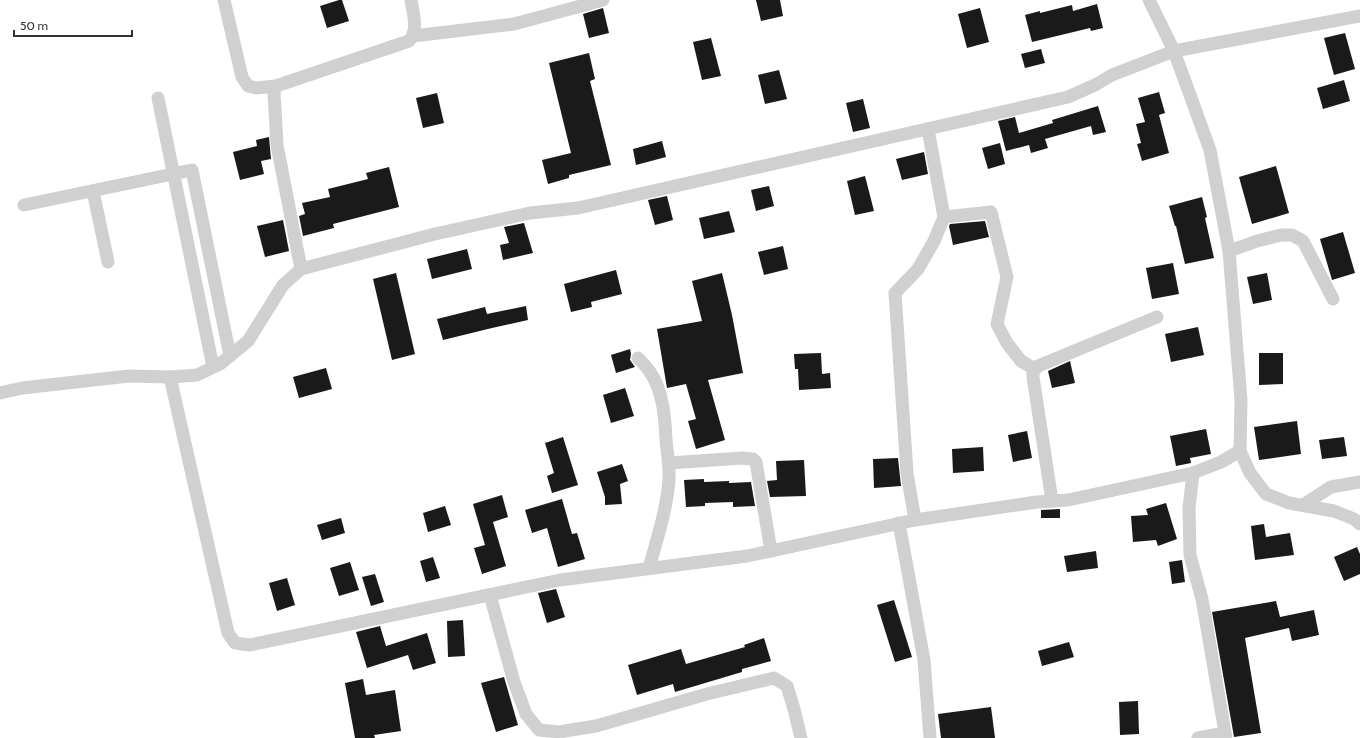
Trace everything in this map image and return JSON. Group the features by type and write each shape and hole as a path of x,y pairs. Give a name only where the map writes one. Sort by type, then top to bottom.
{"street":[{"path":"224,0 242,77 248,86 256,88 276,86 409,41 414,36 514,24 603,0"},
{"path":"411,0 415,26 414,36"},
{"path":"1149,0 1174,50 1210,150 1229,252 1241,400 1240,451 1250,473 1266,494 1289,503 1334,511 1354,519 1360,524"},
{"path":"0,393 22,388 129,376 170,377 198,375 220,364 248,341 283,285 302,269 436,234 530,213 578,208 1068,97 1095,85 1112,74 1174,50 1360,16"},
{"path":"276,86 274,93 277,146 302,269"},
{"path":"158,98 213,367"},
{"path":"915,520 907,473 895,293 918,269 934,241 944,217 928,129"},
{"path":"24,205 192,170 230,356"},
{"path":"93,191 108,262"},
{"path":"944,217 991,212 1007,277 997,324 1007,343 1021,361 1035,369"},
{"path":"1229,252 1257,241 1281,235 1292,235 1303,241 1333,299"},
{"path":"1052,501 1033,377 1035,369 1038,366 1158,317"},
{"path":"638,358 650,372 658,388 665,417 669,463 669,479 665,503 658,539 649,568"},
{"path":"170,377 228,633 235,643 250,645 560,580 747,556 915,520 1037,502 1068,500 1193,473 1221,462 1240,451"},
{"path":"669,463 742,458 753,459 756,462 771,551"},
{"path":"1193,473 1189,508 1190,555 1202,599 1225,735 1198,738"},
{"path":"1303,505 1331,487 1360,482"},
{"path":"899,523 924,660 930,738"},
{"path":"490,595 514,682 526,714 539,730 559,732 596,726 707,694 774,678 787,686 801,738"}],"building":[{"path":"342,0 349,21 327,28 320,6"},
{"path":"756,0 780,0 783,16 761,21"},
{"path":"1097,4 1103,28 1091,31 1090,28 1032,42 1025,15 1072,5 1073,11"},
{"path":"603,8 609,33 589,38 583,14"},
{"path":"980,8 989,42 967,48 958,14"},
{"path":"1345,33 1355,69 1334,75 1324,38"},
{"path":"711,38 721,76 702,80 693,42"},
{"path":"1041,49 1045,63 1025,68 1021,54"},
{"path":"589,53 595,79 590,81 611,165 569,175 569,178 548,184 542,160 571,153 549,63"},
{"path":"779,70 787,99 765,104 758,75"},
{"path":"1344,80 1350,101 1323,109 1317,88"},
{"path":"1159,92 1165,113 1159,115 1169,153 1142,161 1137,144 1141,143 1136,124 1145,122 1138,98"},
{"path":"437,93 444,123 423,128 416,98"},
{"path":"863,99 870,128 853,132 846,103"},
{"path":"1098,106 1106,132 1093,135 1091,126 1045,139 1048,148 1031,153 1029,145 1006,151 998,121 1015,117 1019,133 1053,123 1052,120"},
{"path":"269,137 271,159 261,161 264,174 240,180 233,152 257,146 256,140"},
{"path":"662,141 666,157 636,165 633,149"},
{"path":"1000,143 1005,164 988,169 982,148"},
{"path":"924,152 928,174 902,180 896,159"},
{"path":"1276,166 1289,213 1252,224 1239,177"},
{"path":"389,167 399,207 333,224 334,228 303,236 299,216 305,214 302,203 330,197 328,189 368,179 366,173"},
{"path":"865,176 874,211 855,215 847,181"},
{"path":"769,186 774,206 756,211 751,190"},
{"path":"667,196 673,220 655,225 648,200"},
{"path":"1202,197 1214,258 1185,264 1176,226 1169,206"},
{"path":"729,211 735,232 704,239 699,218"},
{"path":"283,220 289,251 265,257 257,226"},
{"path":"985,221 989,237 953,245 949,226 950,224"},
{"path":"524,223 533,253 503,260 500,245 509,243 504,227"},
{"path":"1343,232 1355,273 1332,280 1320,239"},
{"path":"783,246 788,269 764,275 758,252"},
{"path":"467,249 472,269 432,279 427,259"},
{"path":"1173,263 1179,294 1152,299 1146,268"},
{"path":"616,270 622,294 591,302 592,307 571,312 564,284"},
{"path":"396,273 415,354 392,360 373,279"},
{"path":"722,273 743,373 708,380 725,440 696,449 688,421 696,419 686,384 667,388 657,329 702,321 692,281"},
{"path":"1267,273 1272,300 1253,304 1247,277"},
{"path":"526,306 528,320 443,340 437,319 485,307 487,314"},
{"path":"1198,327 1204,355 1171,362 1165,334"},
{"path":"630,349 630,360 635,367 616,373 611,355"},
{"path":"821,353 822,374 830,373 831,388 799,390 798,369 795,369 794,354"},
{"path":"1259,353 1283,353 1283,384 1259,385"},
{"path":"1070,361 1075,383 1052,388 1048,371"},
{"path":"326,368 332,389 299,398 293,377"},
{"path":"625,388 634,416 611,423 603,395"},
{"path":"1297,421 1301,454 1259,460 1254,427"},
{"path":"1206,429 1211,454 1190,458 1191,463 1176,466 1170,436"},
{"path":"1027,431 1032,458 1013,462 1008,435"},
{"path":"563,437 578,485 552,493 547,476 554,473 545,443"},
{"path":"1344,437 1347,456 1322,459 1319,440"},
{"path":"983,447 984,471 953,473 952,449"},
{"path":"898,458 901,486 874,488 873,459"},
{"path":"804,460 806,496 770,497 767,481 777,480 776,461"},
{"path":"622,464 628,481 620,484 622,504 605,505 605,497 597,472"},
{"path":"704,479 704,482 751,482 755,506 733,507 733,502 705,503 705,506 686,507 684,480"},
{"path":"502,495 508,517 493,522 506,566 482,574 474,548 485,545 473,504"},
{"path":"562,499 572,534 577,533 585,559 558,567 547,528 532,533 525,510"},
{"path":"1166,503 1177,539 1158,546 1156,540 1133,542 1131,516 1148,515 1146,509"},
{"path":"445,506 451,525 428,532 423,513"},
{"path":"1060,509 1060,518 1041,518 1041,510"},
{"path":"341,518 345,533 322,540 317,525"},
{"path":"1264,524 1266,537 1290,533 1294,555 1255,560 1251,526"},
{"path":"1357,547 1360,554 1360,574 1344,581 1334,557"},
{"path":"1096,551 1098,568 1067,572 1064,556"},
{"path":"433,557 440,578 426,582 420,561"},
{"path":"1182,560 1185,582 1172,584 1169,562"},
{"path":"350,562 359,590 339,596 330,568"},
{"path":"375,574 384,602 371,606 362,577"},
{"path":"287,578 295,605 277,611 269,583"},
{"path":"556,589 565,617 547,623 538,593"},
{"path":"894,600 912,657 895,662 877,605"},
{"path":"1276,601 1280,617 1314,610 1319,635 1292,641 1289,628 1245,638 1261,733 1234,737 1212,612"},
{"path":"463,620 465,656 448,657 447,621"},
{"path":"380,626 386,646 427,633 436,663 413,670 408,655 367,668 356,632"},
{"path":"764,638 771,661 742,669 742,672 675,692 673,684 637,695 628,665 681,649 686,664 745,647 744,645"},
{"path":"1069,642 1074,657 1042,666 1038,651"},
{"path":"504,677 518,725 496,732 481,683"},
{"path":"363,679 366,695 395,690 401,731 374,735 375,738 355,738 345,683"},
{"path":"1138,701 1139,734 1120,735 1119,702"},
{"path":"991,707 995,738 941,738 938,714"}]}
